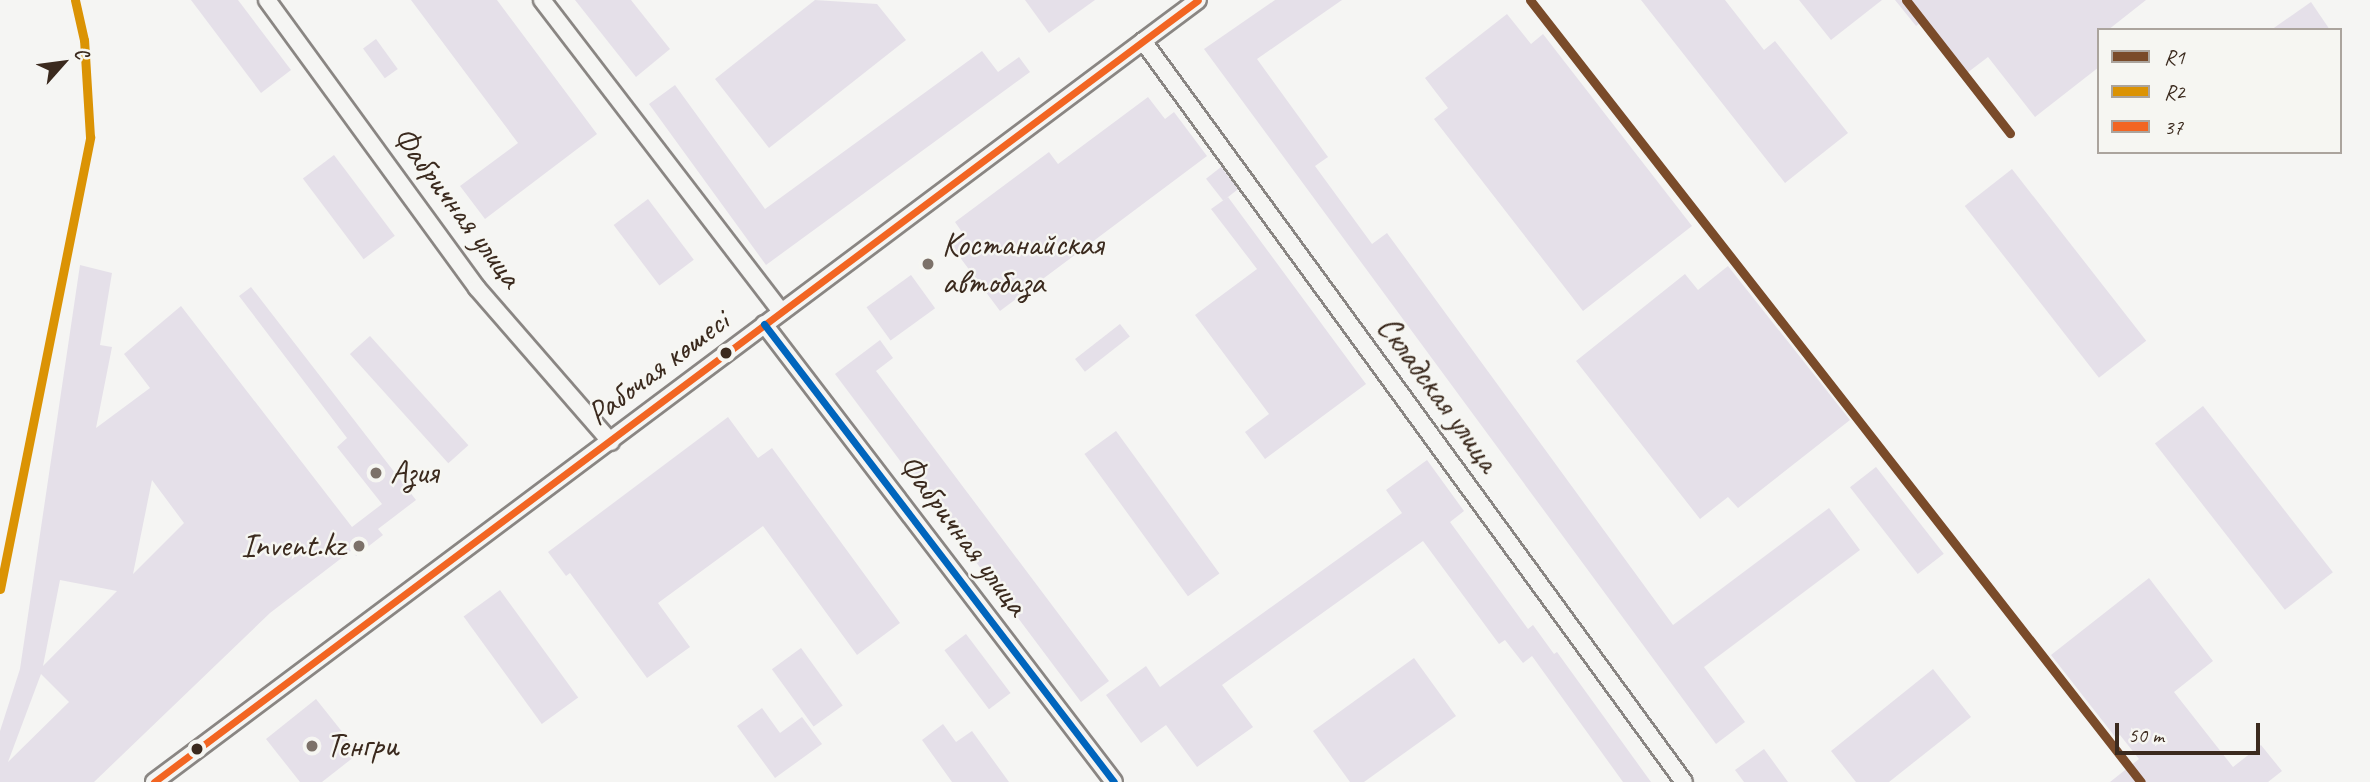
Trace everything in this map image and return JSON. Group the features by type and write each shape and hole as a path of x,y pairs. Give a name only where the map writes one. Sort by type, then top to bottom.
{"street":[{"name":"Фабричная улица","path":"267,0 436,235 611,442"},
{"path":"542,0 780,312"},
{"name":"Рабочая көшесі","path":"155,782 1198,0"},
{"name":"Складская улица","path":"1143,41 1684,782"},
{"name":"Фабричная улица","path":"764,324 1114,782"}],"building":[{"path":"191,0 238,0 291,70 261,93"},
{"path":"411,0 497,0 597,134 485,219 460,186 518,143"},
{"path":"575,0 631,0 670,49 636,77"},
{"path":"815,0 877,4 906,40 769,148 715,79"},
{"path":"1025,0 1095,0 1049,33"},
{"path":"1275,0 1342,0 1257,59 1328,157 1315,166 1372,244 1387,233 1673,625 1829,508 1860,550 1704,667 1745,722 1716,744 1204,49"},
{"path":"1641,0 1725,0 1764,50 1775,41 1848,133 1785,183"},
{"path":"1799,0 1882,0 1831,40"},
{"path":"1895,0 2146,0 2111,28 2097,28 2097,69 2035,117 1988,57 1967,73 1925,19 1916,26"},
{"path":"2311,2 2329,28 2274,28"},
{"path":"1507,14 1531,44 1543,34 1692,226 1583,311 1434,119 1448,108 1425,78"},
{"path":"376,39 398,69 385,78 363,48"},
{"path":"982,51 998,72 1019,57 1030,72 766,265 649,104 675,85 765,209"},
{"path":"1148,97 1165,119 1174,112 1207,156 1000,311 950,244 964,235 955,222 1049,152 1058,164"},
{"path":"334,155 395,236 364,259 303,178"},
{"path":"1221,167 1238,189 1223,201 1206,179"},
{"path":"2012,169 2146,341 2099,378 1965,206"},
{"path":"1228,197 1366,384 1265,459 1245,432 1269,414 1195,315 1257,269 1211,209"},
{"path":"648,199 694,260 659,286 614,225"},
{"path":"80,265 112,273 100,345 112,347 96,428 150,388 124,354 181,306 352,527 382,504 337,447 347,438 239,296 251,287 416,500 378,529 383,535 356,556 352,550 270,613 94,782 0,782 0,731 20,669","holes":["152,480 184,523 133,574","60,580 117,591 43,666","41,674 69,702 8,762"]},
{"path":"1728,266 1850,420 1738,508 1728,497 1700,519 1576,361 1685,274 1698,290"},
{"path":"911,275 935,308 891,340 867,307"},
{"path":"1120,324 1130,337 1085,372 1075,359"},
{"path":"370,336 468,445 448,463 350,354"},
{"path":"880,340 893,358 876,371 1109,681 1081,702 835,374"},
{"path":"2203,406 2333,572 2285,610 2155,444"},
{"path":"728,417 758,458 772,448 900,623 857,655 763,526 658,603 690,647 647,678 570,573 566,576 548,552"},
{"path":"1116,431 1219,573 1188,596 1084,454"},
{"path":"1427,460 1464,511 1450,522 1528,629 1533,625 1554,654 1557,652 1651,782 1623,782 1532,656 1523,663 1505,640 1499,644 1423,541 1222,685 1253,727 1197,767 1166,725 1141,743 1106,695 1146,666 1160,687 1402,513 1386,490"},
{"path":"1876,467 1944,554 1918,574 1850,487"},
{"path":"2149,578 2213,661 2174,692 2233,767 2261,745 2282,771 2268,782 2110,782 2139,759 2120,735 2116,738 2051,655"},
{"path":"500,590 578,698 542,724 464,616"},
{"path":"966,634 1011,693 989,709 944,650"},
{"path":"801,648 843,705 814,727 772,669"},
{"path":"1414,658 1456,716 1364,782 1350,782 1313,731"},
{"path":"1933,669 1971,717 1889,782 1856,782 1831,751"},
{"name":"Тенгри","path":"316,699 359,753 322,782 300,782 266,739"},
{"path":"762,708 780,733 802,717 822,744 775,778 737,726"},
{"path":"943,724 956,742 972,731 1009,782 952,782 922,740"},
{"path":"1764,749 1788,782 1744,782 1735,770"}],"transit line":[{"name":"R2","path":"0,589 90,137 84,40 75,0"},
{"name":"37","path":"154,782 1198,0"},
{"name":"R1","path":"1530,0 2141,782"},
{"name":"R1","path":"1906,0 2010,133"},
{"path":"764,324 1114,782"}],"place":[{"name":"Костанайская автобаза","path":"928,264"},
{"name":"Азия","path":"376,473"},
{"name":"Invent.kz","path":"359,546"},
{"name":"Тенгри","path":"312,746"}]}
